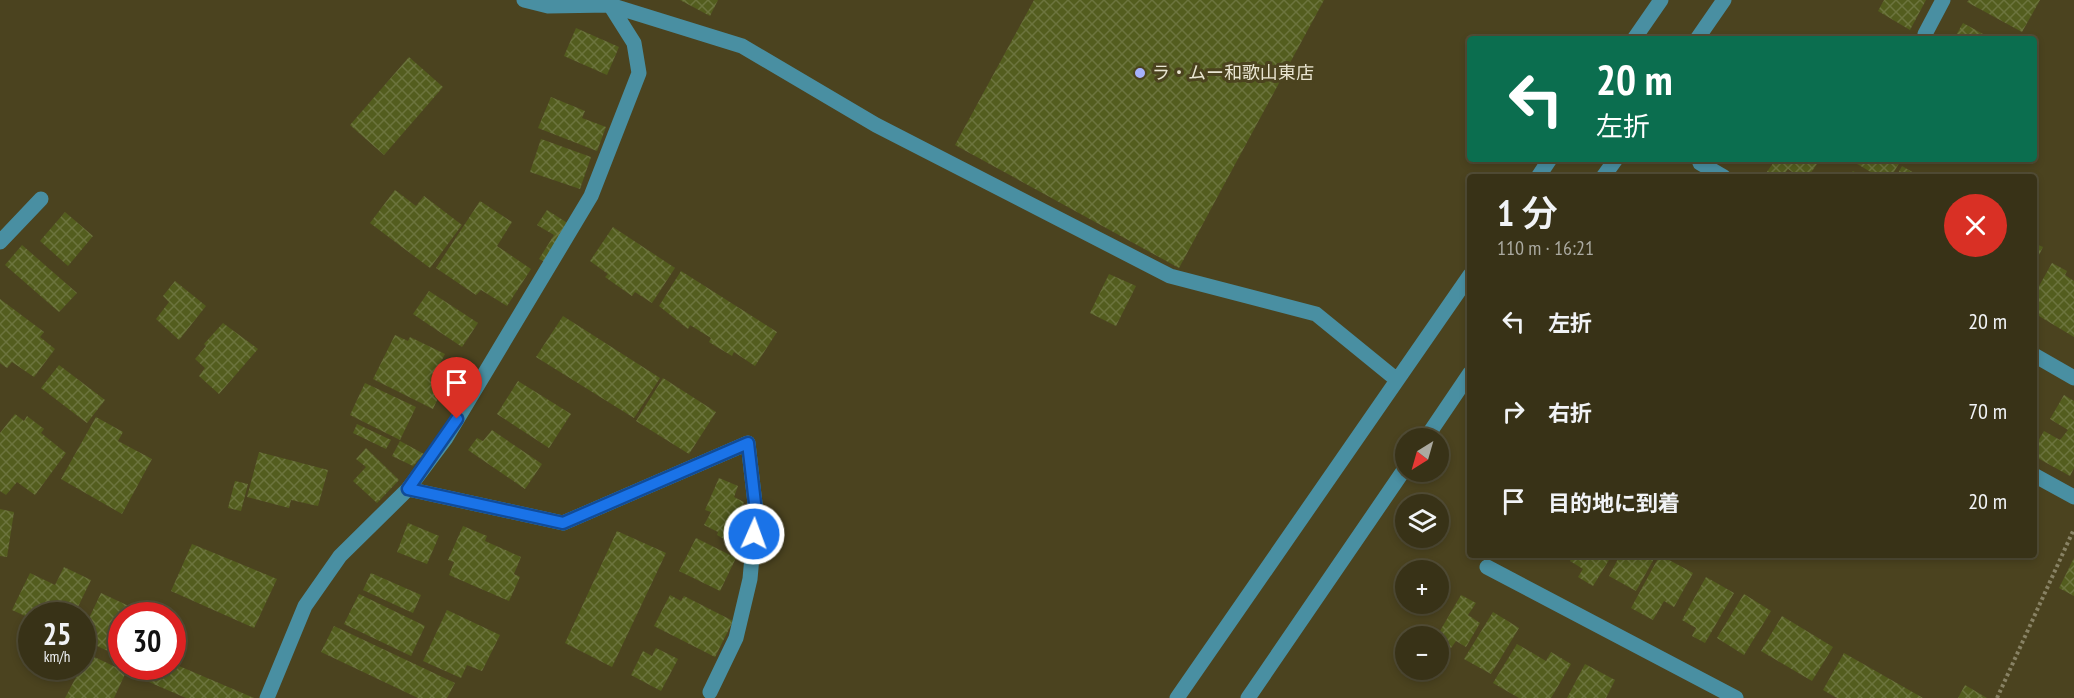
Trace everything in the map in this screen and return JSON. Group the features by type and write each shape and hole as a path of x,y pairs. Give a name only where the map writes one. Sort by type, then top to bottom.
{"street":[{"path":"524,0 548,6 611,2 742,46 876,125 1170,276 1316,314 1397,380"},
{"path":"1636,36 1661,0"},
{"path":"1699,36 1724,0"},
{"path":"1925,34 1943,0"},
{"path":"267,698 305,606 340,556 408,489 446,438 591,196 639,73 634,43 611,2"},
{"path":"1700,163 1719,174"},
{"path":"0,242 41,199"},
{"path":"1177,698 1467,279"},
{"path":"2037,357 2074,378"},
{"path":"1433,428 1467,377"},
{"path":"408,489 563,523 748,443 756,512 750,579 736,638 710,692"},
{"path":"2037,477 2074,497"},
{"path":"1248,698 1396,482"},
{"path":"1487,567 1736,698"}],"path":[{"path":"1997,698 2074,529"}],"building":[{"path":"680,0 718,0 710,16"},
{"name":"ラ・ムー和歌山東店","path":"1034,0 1324,0 1179,268 955,145"},
{"path":"1884,0 1926,0 1910,30 1878,11"},
{"path":"1969,0 2040,0 2022,32 1967,2"},
{"path":"1963,23 1987,36 1956,36"},
{"path":"576,28 619,47 607,75 564,56"},
{"path":"409,57 443,87 384,155 350,125"},
{"path":"551,97 585,111 582,118 606,127 597,151 538,128"},
{"path":"541,139 591,157 580,189 530,172"},
{"path":"1774,162 1814,162 1817,164 1810,174 1795,174 1788,169 1784,174 1765,174"},
{"path":"1854,162 1900,162 1893,174 1874,174"},
{"path":"1902,166 1916,174 1898,174"},
{"path":"395,190 416,206 424,196 462,225 430,268 370,223"},
{"path":"480,201 512,222 497,246 531,269 507,306 481,290 476,295 436,268"},
{"path":"547,210 569,224 545,262 539,259 554,235 537,225"},
{"path":"65,212 93,236 68,266 40,241"},
{"path":"613,227 675,268 652,303 635,292 632,296 605,277 608,274 590,261"},
{"path":"2037,244 2043,247 2037,259"},
{"path":"22,245 77,293 59,312 5,265"},
{"path":"2052,263 2067,271 2065,275 2074,281 2074,337 2037,315 2037,290"},
{"path":"681,271 777,332 755,366 734,352 732,356 709,342 711,338 690,325 688,329 659,306"},
{"path":"1109,274 1136,286 1116,326 1090,313"},
{"path":"175,281 206,306 179,340 156,319 169,302 163,296"},
{"path":"429,291 478,323 462,347 413,314"},
{"path":"0,299 44,332 40,337 55,349 34,377 12,362 7,368 0,363"},
{"path":"563,316 660,378 634,418 536,357"},
{"path":"223,323 258,349 219,394 199,376 205,368 195,359 206,346 204,344"},
{"path":"395,335 408,341 410,337 445,354 431,381 443,387 433,409 373,379"},
{"path":"59,365 105,400 87,423 41,388"},
{"path":"663,378 716,412 689,454 636,421"},
{"path":"518,381 571,414 549,448 497,414"},
{"path":"365,383 416,407 400,440 350,415"},
{"path":"2064,395 2074,401 2074,468 2070,476 2037,458 2037,443 2044,431 2060,440 2068,430 2050,419"},
{"path":"15,414 24,421 27,416 44,429 41,433 66,453 35,495 17,482 6,495 0,491 0,433"},
{"path":"96,417 123,432 118,441 152,459 122,514 61,479"},
{"path":"357,424 391,440 386,449 353,433"},
{"path":"492,430 542,464 525,489 468,450 477,438 483,441"},
{"path":"400,441 424,454 413,466 392,456"},
{"path":"366,448 399,480 377,503 353,481 366,467 356,459"},
{"path":"259,452 328,470 318,506 291,500 289,508 247,497"},
{"path":"719,478 738,486 734,497 744,502 738,517 745,521 734,545 717,535 718,532 704,525 711,512 705,510"},
{"path":"235,481 248,484 241,511 228,508"},
{"path":"0,509 14,512 7,557 0,556"},
{"path":"408,523 439,536 427,564 397,552"},
{"path":"463,526 487,536 485,541 521,557 514,574 520,577 509,601 449,575 454,562 448,560"},
{"path":"617,531 666,553 612,667 565,643"},
{"path":"696,538 736,558 720,591 679,571"},
{"path":"192,544 277,579 254,628 171,591"},
{"path":"1572,558 1610,558 1593,586 1578,577 1583,569 1570,561"},
{"path":"1618,558 1654,558 1636,591 1609,576"},
{"path":"1658,558 1666,558 1693,573 1674,607 1664,601 1653,620 1631,608"},
{"path":"2074,558 2074,596 2059,588"},
{"path":"64,567 91,580 80,602 18,602 18,613 12,610 30,573 55,585"},
{"path":"371,573 421,595 413,613 363,590"},
{"path":"1706,577 1734,593 1705,643 1692,636 1696,628 1682,620"},
{"path":"101,593 120,602 108,602 108,651 96,646 96,604"},
{"path":"359,594 425,626 411,656 344,624"},
{"path":"1744,594 1771,611 1744,655 1717,638"},
{"path":"670,595 681,601 684,596 733,621 715,657 654,626"},
{"path":"1461,595 1476,603 1468,615 1480,623 1466,647 1456,641 1451,648 1449,647 1449,626 1443,626"},
{"path":"447,610 500,635 482,671 467,665 461,678 423,661"},
{"path":"1493,612 1519,628 1491,674 1464,659"},
{"path":"1782,616 1833,647 1812,681 1761,651"},
{"path":"334,626 455,683 447,698 418,698 321,652"},
{"path":"1517,644 1546,661 1551,652 1571,664 1551,698 1519,698 1493,683"},
{"path":"656,648 678,659 661,691 631,675 643,651 652,656"},
{"path":"1844,653 1923,698 1837,698 1823,690"},
{"path":"96,658 108,663 108,680 122,680 114,698 65,698 75,680 96,680"},
{"path":"1585,664 1615,680 1606,698 1567,698"},
{"path":"186,669 254,698 186,698 144,680 186,680"},
{"path":"1965,685 1987,698 1958,698"}],"place":[{"name":"ラ・ムー和歌山東店","path":"1140,73"}],"route":[{"path":"457,419 446,438 408,489 563,523 748,443 756,512 754,534"}]}
